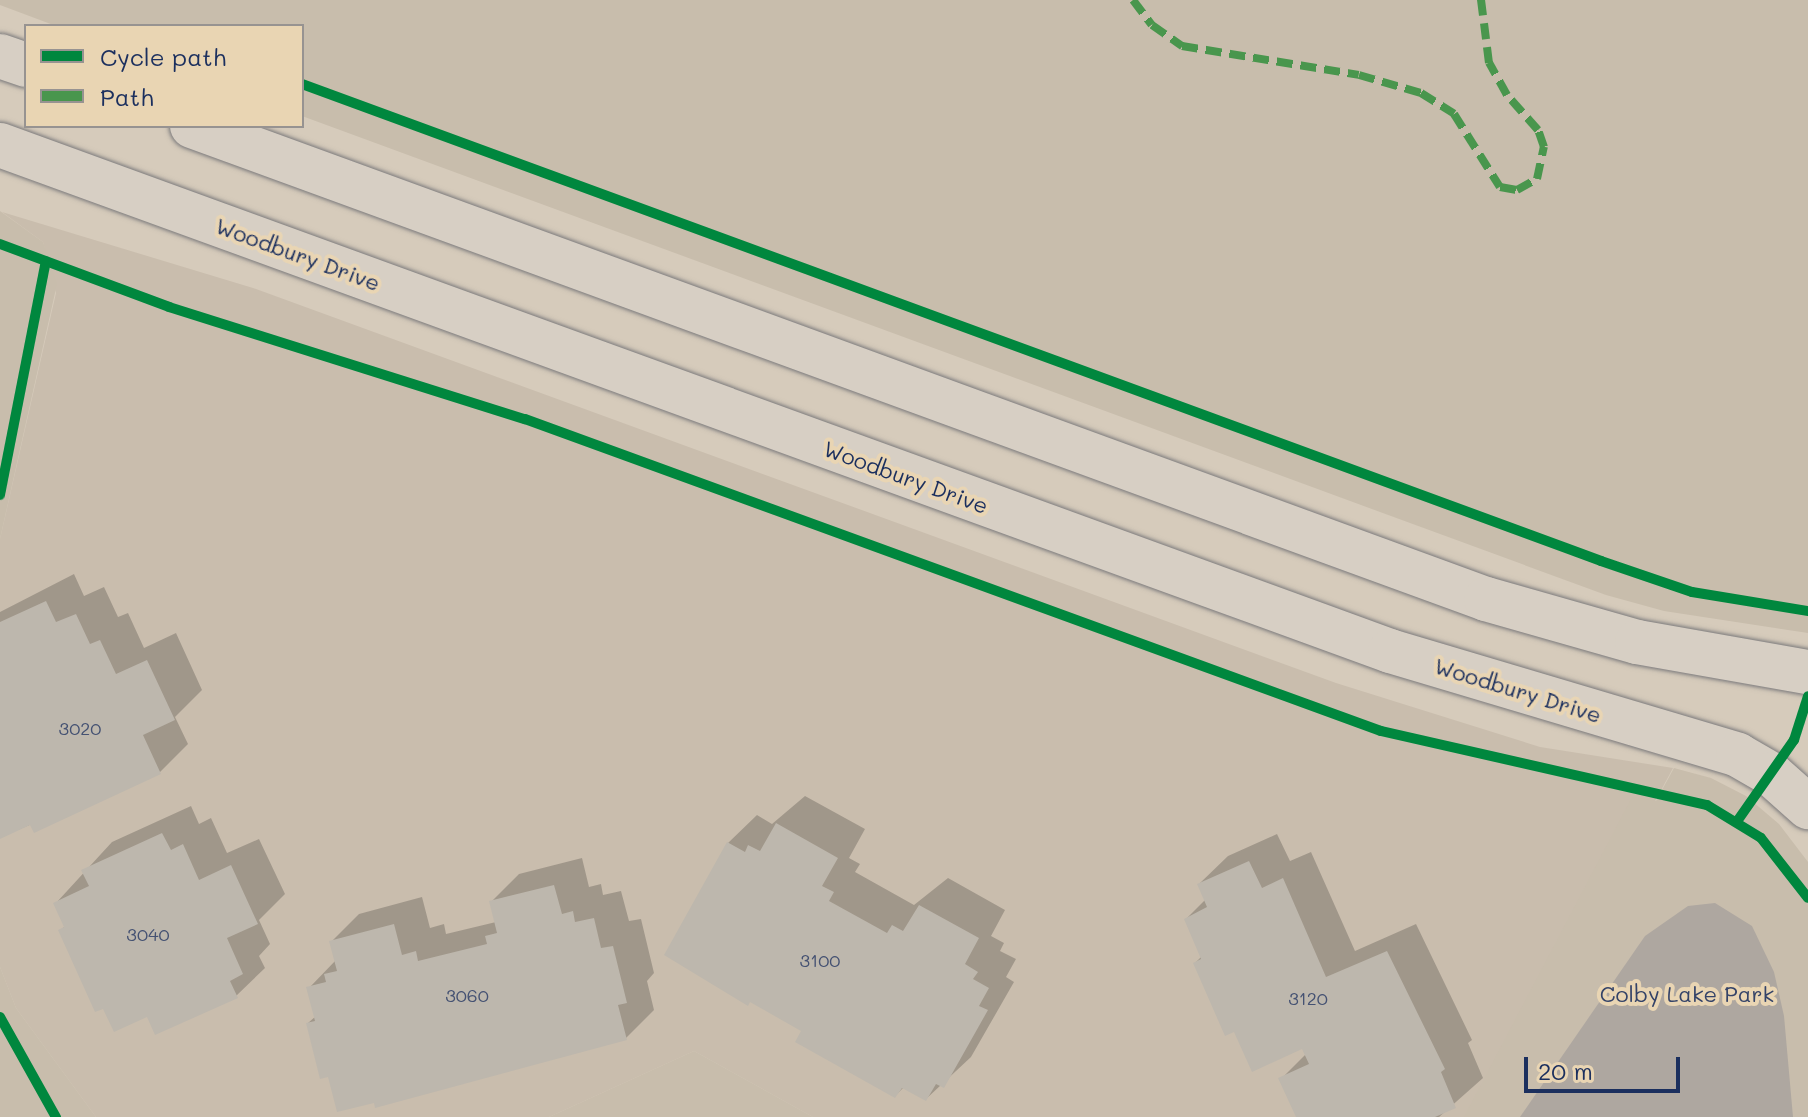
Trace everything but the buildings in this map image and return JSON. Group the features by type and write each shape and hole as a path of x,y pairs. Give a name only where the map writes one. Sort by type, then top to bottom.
{"main road":[{"path":"0,56 24,64"},
{"path":"197,128 1486,599 1637,642 1808,672"},
{"name":"Woodbury Drive","path":"0,145 1390,651 1711,745 1760,766 1808,807"}],"shaded area":[{"path":"2,212 253,288 1336,683 1540,747 1673,768 1485,1117 813,1117 694,1051 549,1117 96,1117 16,1008 0,967 0,539 56,293 43,242"},
{"path":"1715,903 1752,926 1774,972 1784,1016 1793,1117 1520,1117 1645,936 1688,906"}],"green space":[{"path":"0,0 1808,0 1808,633 1664,611 1606,595 304,117 304,24 51,24 0,5"},
{"path":"0,211 43,242 57,284 0,539"},
{"name":"Colby Lake Park","path":"1674,768 1711,778 1746,796 1779,824 1808,862 1808,1117 1464,1117 1632,797 1656,801"},
{"path":"0,967 16,1008 96,1117 0,1117"},
{"path":"694,1051 813,1117 549,1117"}],"marked path":[{"path":"1133,0 1152,25 1182,46 1359,75 1421,93 1454,114 1500,187 1517,190 1537,179 1544,147 1538,130 1507,95 1489,63 1481,0"}],"cycle path":[{"path":"304,85 1601,561 1692,592 1808,611"},
{"path":"0,244 169,307 525,419 1381,731 1707,805 1761,838 1808,898"},
{"path":"0,495 46,261"},
{"path":"1738,820 1794,740 1808,696"},
{"path":"0,1017 56,1117"}]}
